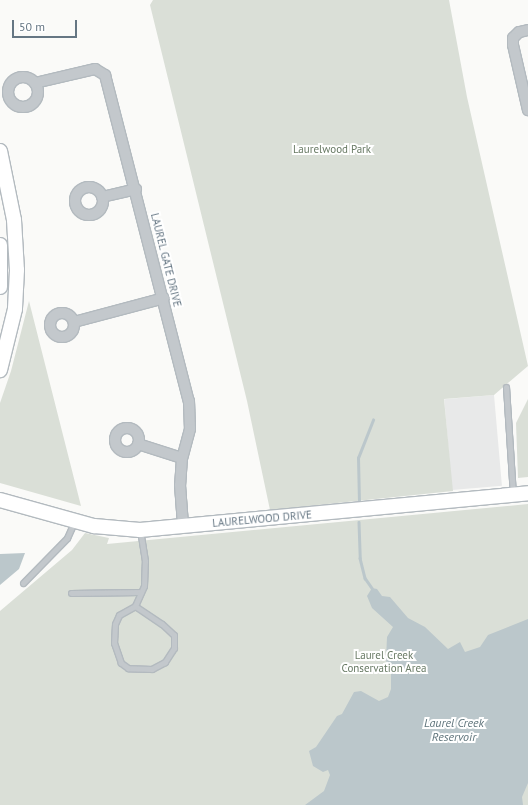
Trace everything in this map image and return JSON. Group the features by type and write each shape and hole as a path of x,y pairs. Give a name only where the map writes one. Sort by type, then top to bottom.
{"street":[{"path":"528,30 519,32 513,38 513,45 528,110"},
{"name":"LAUREL GATE DRIVE","path":"36,83 95,69 105,75 136,189 189,401 190,429 182,458 180,485 183,525"},
{"path":"0,151 14,220 17,270 15,309 0,370"},
{"path":"102,197 136,189"},
{"path":"0,245 0,287"},
{"path":"74,322 164,298"},
{"path":"138,444 182,458"},
{"name":"LAURELWOOD DRIVE","path":"0,500 94,526 140,530 528,493"}],"lane":[{"path":"506,387 513,495"},
{"path":"23,583 71,532 74,521"},
{"path":"135,606 162,624 174,635 174,648 165,662 152,669 128,668 121,663 114,643 115,624 119,615 135,606 144,586 145,561 140,530"},
{"path":"72,593 142,592"}],"shaded area":[{"path":"494,395 502,486 452,490 444,399"}],"green space":[{"name":"Laurelwood Park","path":"153,0 449,0 467,97 528,366 494,395 444,399 453,491 270,510 247,401 150,5"},
{"path":"29,301 81,506 0,483 0,403 11,371"},
{"path":"528,399 528,477 518,478 516,423"},
{"name":"Laurel Creek Conservation Area","path":"528,504 528,805 0,805 0,611 72,550 85,533 109,538 107,544"}],"water":[{"path":"25,553 19,569 0,585 0,554"},
{"name":"Laurel Creek Reservoir","path":"372,588 377,589 382,596 390,597 408,618 425,627 448,649 460,642 465,652 480,647 488,635 528,619 528,783 522,797 523,805 305,805 324,791 330,775 328,770 323,772 313,766 309,751 316,747 337,716 342,714 354,692 361,691 379,701 388,697 391,689 391,673 388,670 386,659 387,637 393,627 372,608 367,596"}],"waterway":[{"path":"359,502 358,458 373,420"},
{"path":"359,522 360,558 365,578 372,588"}]}
